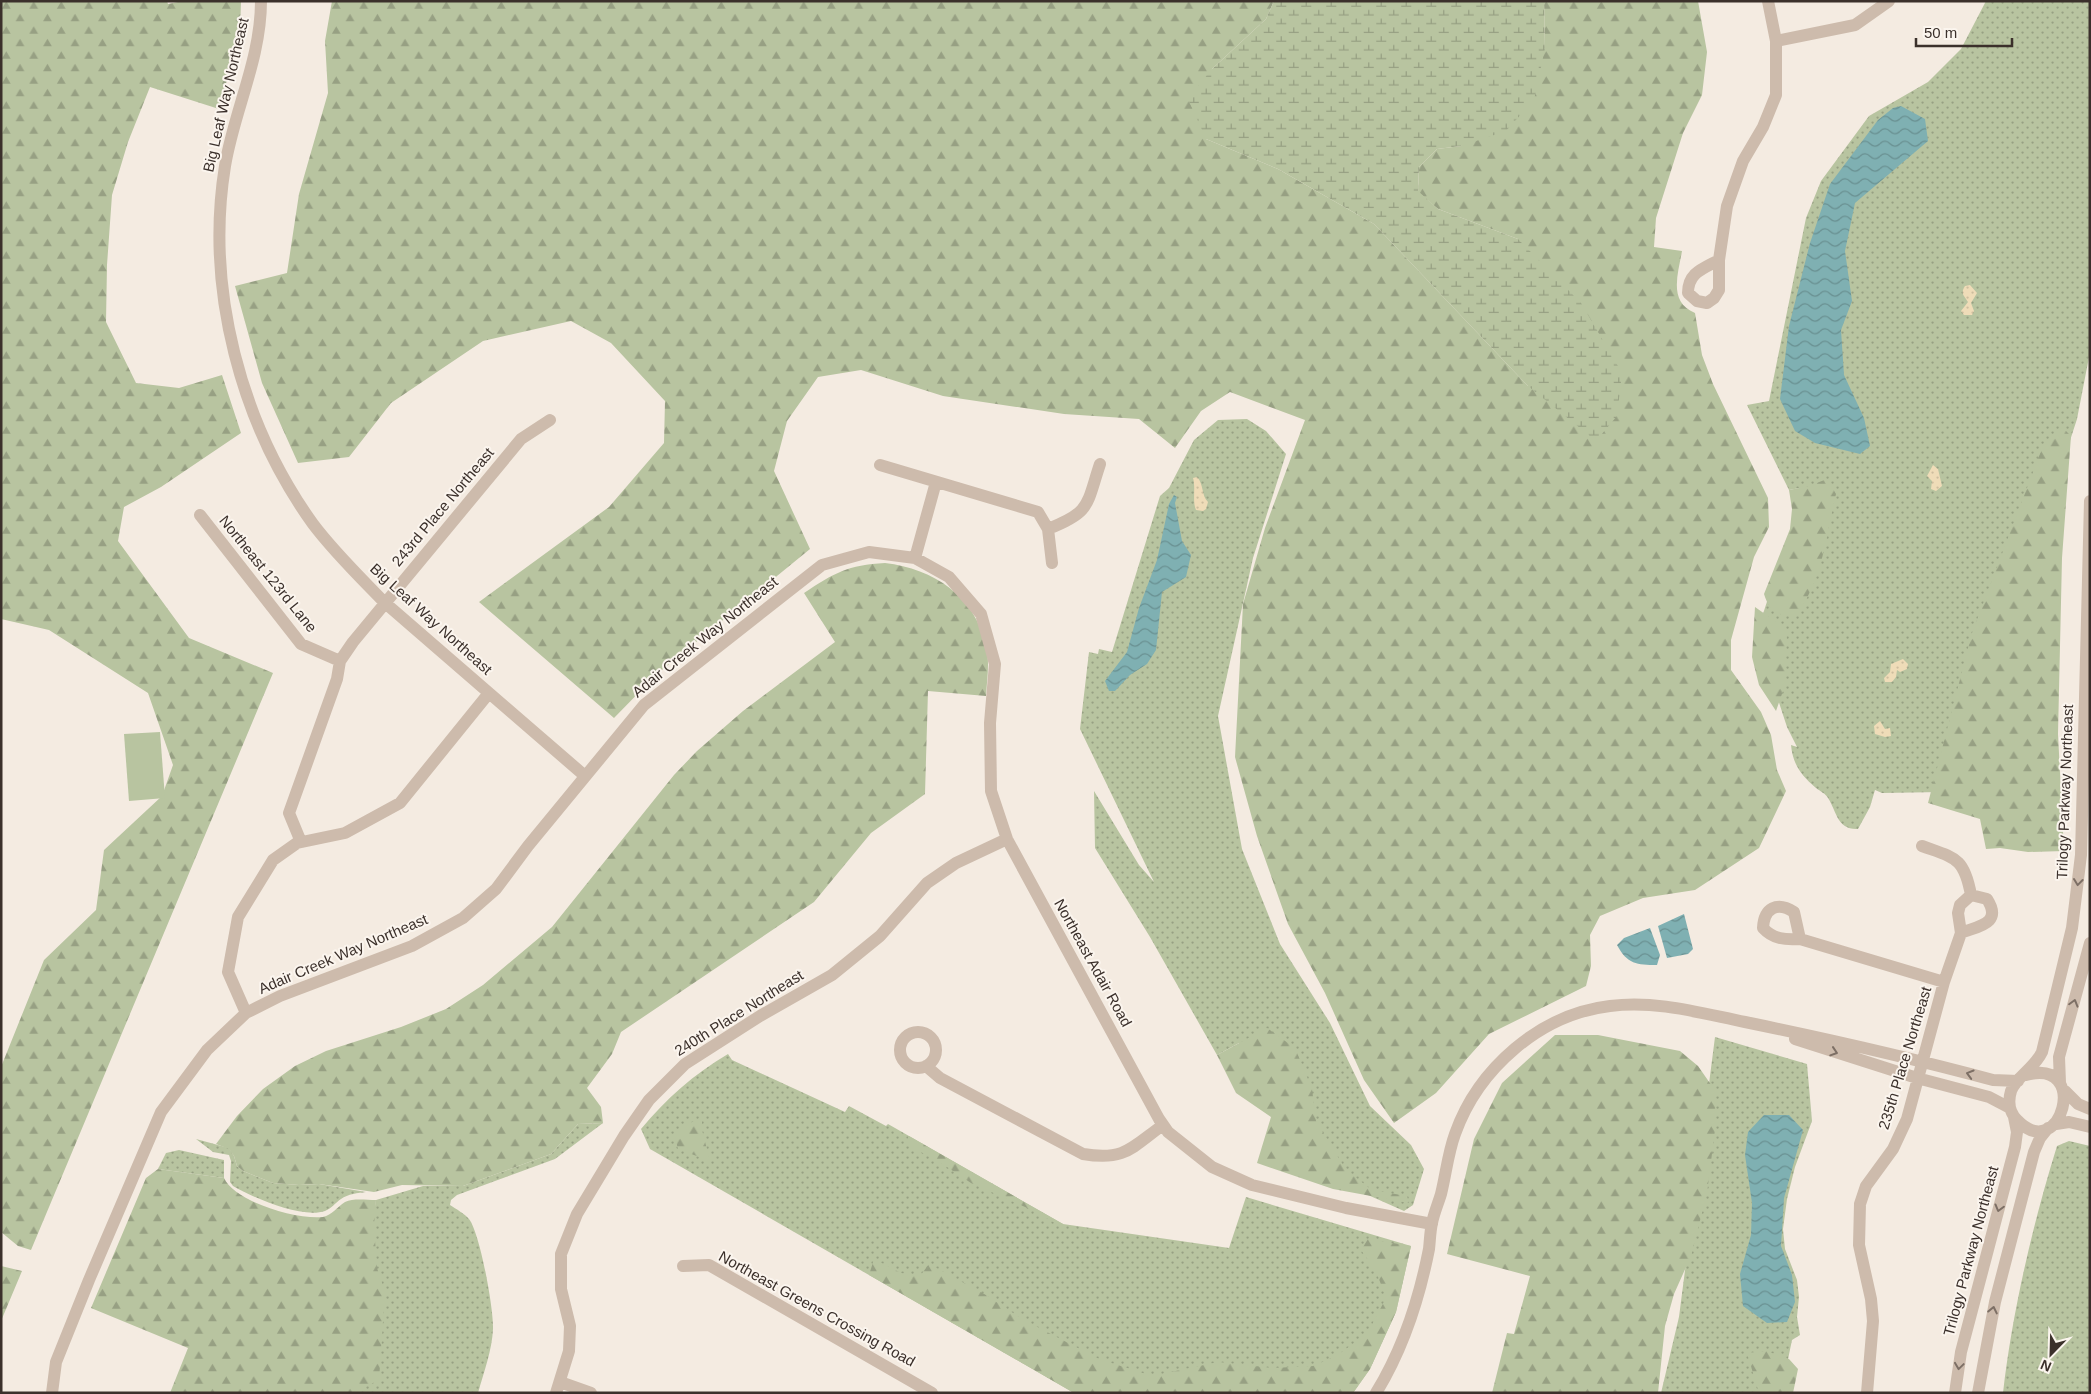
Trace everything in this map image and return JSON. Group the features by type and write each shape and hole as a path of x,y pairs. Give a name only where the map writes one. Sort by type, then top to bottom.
{"street":[{"name":"Big Leaf Way Northeast","path":"260,1 256,48 232,129 224,168 220,220 224,295 230,333 239,372 251,410 281,473 314,524 384,602 585,776"},
{"path":"1719,260 1727,206 1743,160 1763,127 1776,95 1776,41 1768,1"},
{"path":"1776,41 1855,25 1889,1"},
{"name":"243rd Place Northeast","path":"301,842 289,813 334,688 340,661 384,602 521,439 550,420"},
{"path":"1048,529 1074,519 1086,506 1100,464"},
{"path":"880,465 1038,512 1048,529 1052,563"},
{"path":"915,558 936,482"},
{"name":"Trilogy Parkway Northeast","path":"2022,1078 2037,1062 2042,1052 2058,993 2072,928 2081,855 2090,501"},
{"name":"Northeast 123rd Lane","path":"200,514 301,644 340,661"},
{"name":"Adair Creek Way Northeast","path":"52,1393 58,1358 89,1280 161,1112 206,1050 246,1013 280,996 412,946 462,918 496,889 644,705 822,565 869,552 915,558"},
{"name":"Northeast Adair Road","path":"915,558 949,577 981,614 995,664 990,723 991,791 1007,839 1168,1132 1212,1167 1252,1185 1346,1208 1432,1224"},
{"path":"246,1013 228,972 238,917 273,860 301,842 345,833 400,803 489,693"},
{"name":"240th Place Northeast","path":"558,1387 569,1351 570,1326 561,1289 560,1254 577,1214 624,1136 649,1100 685,1064 760,1016 832,975 880,936 927,883 956,863 1007,839"},
{"path":"1922,846 1954,858 1965,870 1971,895 1987,899 1991,906 1992,914 1988,922 1981,928 1961,933"},
{"name":"235th Place Northeast","path":"1866,1393 1873,1321 1871,1299 1858,1245 1860,1204 1866,1186 1898,1139 1907,1119 1944,982 1961,933 1958,913 1960,905 1971,895"},
{"path":"1800,939 1944,982"},
{"path":"1978,1393 1995,1302 2034,1152 2040,1138 2066,1108 2059,1057 2090,943"},
{"path":"1376,1393 1400,1348 1413,1313 1454,1135 1464,1113 1479,1087 1497,1064 1521,1044 1545,1028 1578,1014 1609,1006 1661,1005 1922,1061 1993,1080 2022,1078 2045,1073 2063,1087 2078,1104 2090,1109"},
{"path":"1738,1021 1918,1078 1989,1097 2012,1113 2021,1124 2030,1128 2069,1122 2090,1127"},
{"path":"926,1066 940,1078 1083,1154 1115,1156 1123,1153 1163,1125"},
{"path":"2012,1113 2009,1098 2022,1078"},
{"name":"Trilogy Parkway Northeast","path":"1955,1393 1964,1343 2015,1147 2017,1132 2012,1113"},
{"name":"Northeast Greens Crossing Road","path":"683,1266 709,1265 929,1392"},
{"path":"558,1387 591,1393"}],"green space":[{"path":"1,1 167,1 168,4 183,1 241,1 240,33 219,109 150,87 128,142 112,195 107,265 106,322 136,383 179,388 222,375 241,433 161,487 124,507 118,541 189,638 273,673 31,1250 18,1246 1,1232 1,1067 44,960 96,910 104,850 162,796 173,765 148,693 49,630 1,619"},
{"path":"332,1 1274,1 1266,19 1212,69 1206,139 1278,169 1374,224 1528,386 1518,239 1438,209 1418,192 1419,167 1437,149 1461,146 1545,48 1544,1 1698,1 1707,52 1702,95 1683,133 1656,218 1654,247 1682,251 1677,278 1678,295 1681,302 1695,313 1702,355 1713,384 1768,498 1769,527 1754,557 1731,640 1731,670 1761,712 1771,735 1777,770 1786,791 1759,848 1695,890 1643,898 1600,916 1590,935 1591,966 1586,986 1489,1034 1436,1093 1394,1123 1364,1080 1325,993 1288,924 1257,836 1235,757 1243,604 1265,528 1305,420 1230,392 1201,411 1175,448 1139,419 1064,414 943,396 861,370 818,377 787,421 774,471 810,549 657,674 614,718 479,602 609,507 664,443 665,401 611,343 571,321 483,341 391,403 349,457 298,463 262,383 235,286 287,273 299,194 328,93 325,41"},
{"path":"1274,1 1544,1 1545,48 1534,100 1506,131 1461,146 1437,149 1419,167 1418,191 1438,209 1518,239 1581,303 1622,373 1617,416 1596,441 1528,386 1374,224 1278,169 1206,139 1188,99 1212,69 1266,19"},
{"path":"1986,1 2090,1 2090,352 2077,419 2051,499 1942,792 1882,793 1875,790 1870,807 1858,829 1851,829 1838,819 1827,797 1806,779 1796,764 1791,745 1797,747 1787,727 1770,675 1761,620 1776,574 1806,505 1800,488 1789,490 1747,405 1769,401 1806,218 1821,181 1869,116 1928,82 1961,49"},
{"path":"1247,419 1266,431 1286,454 1253,558 1218,716 1242,849 1280,944 1330,1023 1370,1106 1411,1145 1424,1169 1413,1205 1404,1211 1323,1175 1239,1043 1217,1055 1150,937 1095,848 1094,791 1139,865 1154,882 1080,729 1089,652 1098,654 1099,649 1112,652 1160,496 1169,488 1194,440 1218,420"},
{"path":"2058,430 2066,431 2071,436 2062,558 2058,734 2064,851 2028,852 2000,848 1986,849 1980,819 1928,803 1972,633 2041,451"},
{"path":"1827,479 1836,494 1818,572 1813,586 1796,616 1780,614 1772,609 1764,594 1790,529 1792,509 1789,490 1809,486"},
{"path":"885,563 920,571 950,588 962,599 981,628 986,646 988,671 986,696 928,691 925,794 871,833 814,902 621,1032 612,1054 587,1088 601,1107 603,1123 578,1124 551,1154 463,1186 402,1185 374,1192 319,1184 273,1183 243,1171 237,1166 234,1156 229,1149 216,1144 237,1116 263,1089 295,1066 326,1051 401,1027 446,1009 483,985 552,927 674,775 697,751 743,711 835,642 804,593 842,571"},
{"path":"1755,607 1779,624 1787,633 1784,688 1776,711 1759,685 1752,657"},
{"path":"160,732 165,798 129,801 124,734"},
{"path":"1267,1028 1295,1048 1312,1089 1316,1121 1346,1170 1372,1190 1407,1196 1409,1203 1333,1189 1257,1163 1271,1117 1236,1093 1217,1055"},
{"path":"1555,1035 1598,1035 1680,1051 1698,1066 1714,1089 1716,1122 1707,1193 1691,1256 1674,1294 1665,1326 1658,1393 1492,1393 1507,1333 1514,1334 1530,1276 1447,1254 1474,1139 1502,1083"},
{"path":"1715,1037 1807,1064 1812,1121 1795,1167 1787,1199 1783,1229 1785,1249 1797,1280 1799,1297 1797,1317 1800,1335 1792,1340 1781,1393 1661,1393 1679,1317"},
{"path":"728,1054 732,1060 845,1112 849,1106 886,1126 888,1124 1063,1224 1229,1248 1246,1197 1411,1246 1396,1312 1370,1369 1353,1393 1074,1393 650,1149 641,1129 660,1107 681,1088"},
{"path":"702,1117 702,1130 710,1161 678,1149 675,1137 688,1124"},
{"path":"603,1123 555,1159 457,1195 451,1200 450,1205 469,1219 478,1239 486,1272 493,1319 491,1345 478,1393 334,1393 368,1250 376,1200 423,1186 463,1186 551,1154 578,1124"},
{"path":"909,1136 1063,1224 1064,1228 1032,1210 971,1183 905,1143"},
{"path":"196,1139 229,1148 237,1166 243,1171 273,1183 319,1184 366,1192 347,1196 327,1210 315,1213 291,1210 278,1206 233,1186 230,1182 231,1161 229,1155 213,1152"},
{"path":"2069,1141 2090,1146 2090,1393 2003,1393 2024,1268 2040,1206 2057,1146"},
{"path":"179,1150 224,1160 224,1178 158,1169 166,1153"},
{"path":"158,1169 224,1178 230,1187 253,1202 298,1216 323,1217 329,1215 348,1201 376,1200 374,1226 377,1268 385,1292 379,1380 353,1393 170,1393 188,1348 91,1308 146,1178"},
{"path":"1368,1239 1411,1246 1396,1312 1370,1369 1353,1393 1074,1393 869,1275 874,1259 901,1273 920,1276 929,1264 986,1295 1022,1319 1099,1359 1152,1376 1218,1362 1273,1368 1313,1366 1336,1356 1367,1334 1386,1298 1376,1271 1361,1250"},
{"path":"1,1266 22,1271 1,1321"},
{"path":"1766,1351 1789,1359 1798,1369 1793,1393 1759,1393 1747,1353"}],"sand":[{"path":"1970,285 1977,293 1971,303 1974,311 1972,315 1964,315 1961,311 1968,302 1963,291 1965,286"},
{"path":"1933,465 1938,469 1942,486 1936,491 1931,489 1932,481 1927,476"},
{"path":"1197,477 1208,502 1206,509 1203,511 1196,510 1195,506 1193,478"},
{"path":"1903,659 1908,664 1907,669 1900,672 1897,670 1896,677 1892,682 1885,682 1884,678 1890,672 1891,664"},
{"path":"1880,721 1885,729 1890,728 1891,736 1885,737 1875,734 1874,726"}],"water":[{"path":"1901,106 1925,119 1928,141 1855,203 1845,251 1852,301 1841,330 1844,375 1864,418 1870,446 1860,454 1815,443 1795,431 1780,399 1789,326 1810,243 1830,184 1878,120 1893,108"},
{"path":"1174,495 1177,497 1175,503 1182,541 1191,555 1186,577 1162,592 1156,650 1147,664 1130,675 1115,691 1109,691 1105,681 1127,652 1139,608 1157,560 1169,504"},
{"path":"1684,914 1693,949 1688,954 1667,958 1658,926"},
{"path":"1650,928 1660,955 1657,965 1638,964 1629,960 1617,945 1624,938"},
{"path":"1764,1115 1789,1115 1803,1130 1784,1198 1781,1246 1792,1275 1795,1302 1787,1322 1767,1323 1743,1306 1740,1274 1751,1235 1752,1203 1745,1155 1748,1132"}]}
